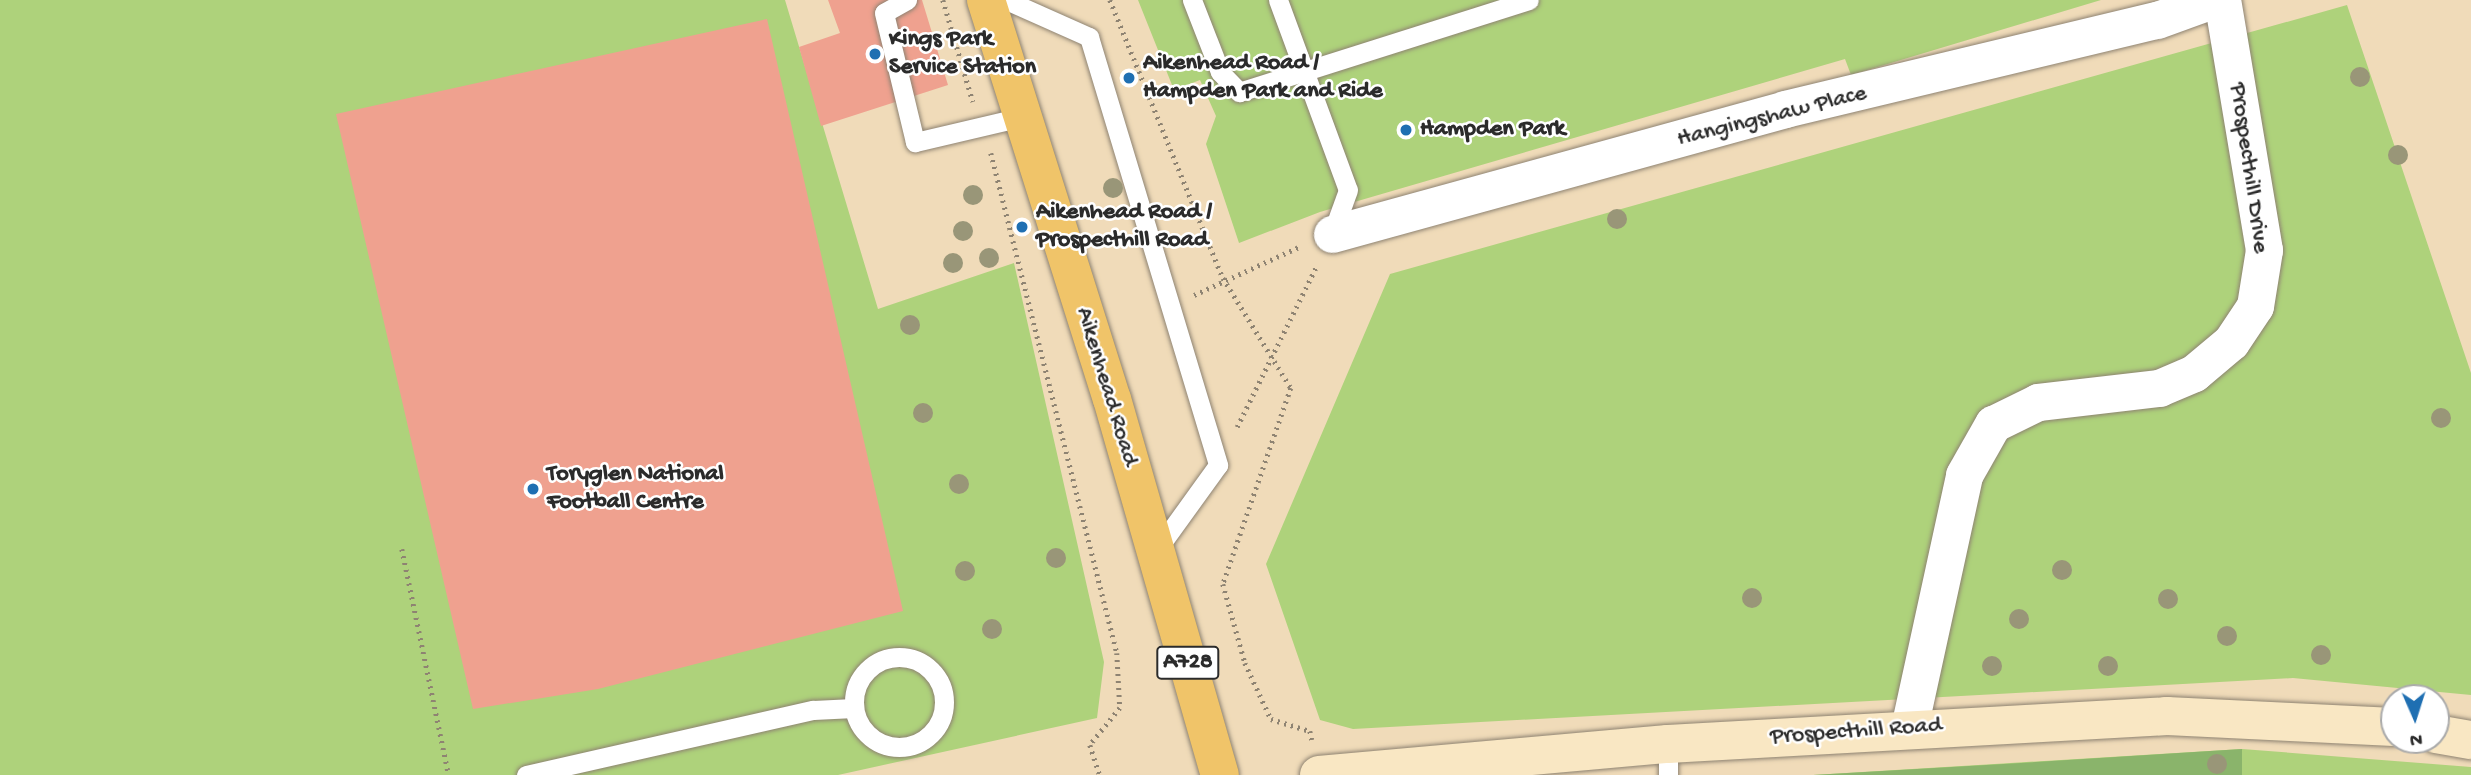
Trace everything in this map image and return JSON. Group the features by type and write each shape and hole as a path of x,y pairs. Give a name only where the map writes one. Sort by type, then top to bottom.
{"main road":[{"name":"Aikenhead Road","path":"986,0 1156,551 1220,775"},
{"name":"Prospecthill Road","path":"1319,775 1668,759 1909,728 2167,716 2380,726"},
{"path":"2450,736 2471,740"}],"street":[{"name":"Hangingshaw Place","path":"1332,234 1785,109 2157,20 2212,0"},
{"name":"Prospecthill Drive","path":"1909,728 1964,475 1993,425 2038,402 2159,388 2194,373 2231,342 2255,306 2264,250 2222,0"}],"lane":[{"path":"907,0 884,13 915,142 1022,117"},
{"path":"1006,0 1089,37 1218,465 1156,551"},
{"path":"1192,0 1220,72 1239,92 1529,0"},
{"path":"1278,0 1348,190 1332,234"},
{"path":"897,657 926,665 945,704 934,732 894,748 867,735 854,708 860,679 897,657"},
{"path":"526,775 813,710 854,708"}],"path":[{"path":"943,0 1029,290 1117,653 1120,708 1090,745 1100,775"},
{"path":"1171,308 1223,278 1332,234"},
{"path":"1218,465 1332,234"},
{"path":"402,549 449,775"}],"green space":[{"name":"Toryglen National Football Centre","path":"0,0 785,0 878,309 1014,263 1104,662 1097,718 838,775 0,775"},
{"name":"Hampden Park","path":"1138,0 2101,0 1851,75 1845,59 1320,212 1239,243 1206,144 1216,116 1200,80 1174,90"},
{"path":"2347,5 2471,373 2471,695 2450,693 2450,684 2380,684 2380,686 2293,678 1353,729 1320,720 1266,564 1390,274"},
{"path":"2242,749 2471,767 2471,775 1813,775"},
{"path":"2242,749 2242,775 1813,775 2021,763"}],"building":[{"path":"828,0 922,0 948,85 821,126 799,47 840,33"},
{"name":"Toryglen National Football Centre","path":"767,19 903,611 598,689 473,709 336,114"}],"place":[{"name":"Kings Park Service Station","path":"875,54"},
{"name":"Aikenhead Road / Hampden Park and Ride","path":"1129,78"},
{"name":"Hampden Park","path":"1406,130"},
{"name":"Aikenhead Road / Prospecthill Road","path":"1022,227"},
{"name":"Toryglen National Football Centre","path":"533,489"}]}
